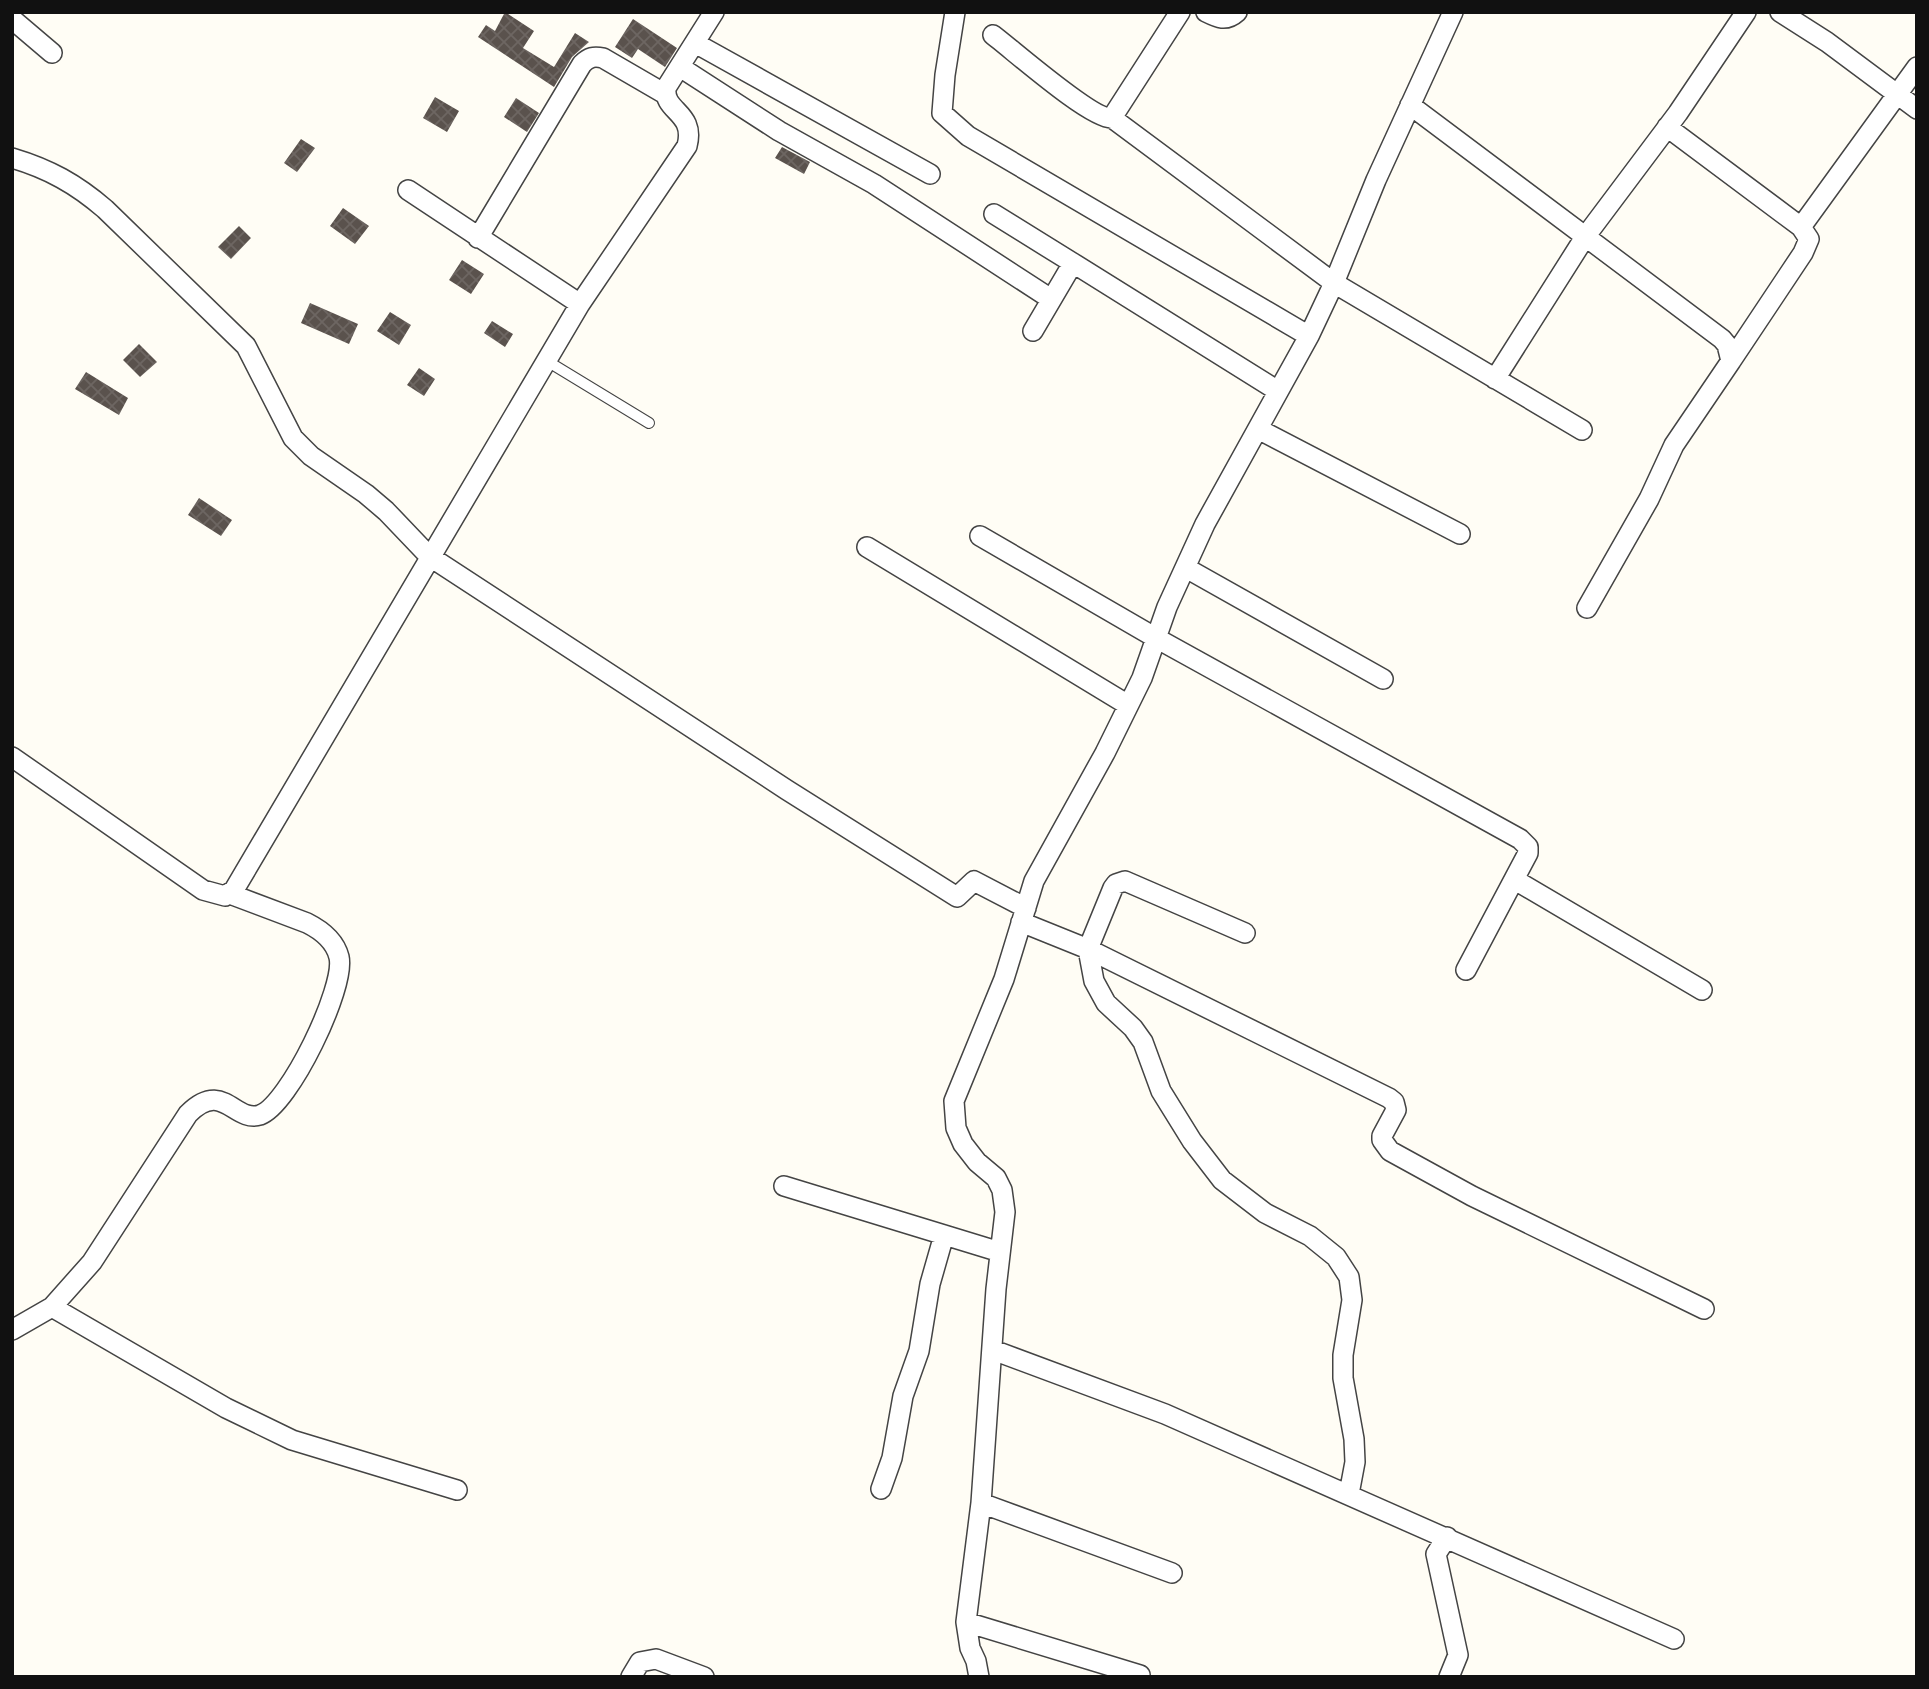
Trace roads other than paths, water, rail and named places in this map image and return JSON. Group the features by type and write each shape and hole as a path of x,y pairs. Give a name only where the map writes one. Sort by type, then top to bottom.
{"street":[{"path":"230,894 356,688 429,556 580,304 687,146 690,135 688,126 666,99 666,88 714,12"},
{"path":"955,12 942,113 968,136 1309,336"},
{"path":"1112,118 1180,12"},
{"path":"1206,12 1220,19 1226,19 1237,12"},
{"path":"979,1677 966,1622 981,1503 1005,1212 1002,1190 996,1178 977,1162 963,1144 956,1128 954,1101 1004,979 1034,881 1105,753 1142,678 1156,638 1205,524 1309,336 1376,180 1453,12"},
{"path":"1495,379 1585,237 1667,127 1746,12"},
{"path":"1780,12 1827,42 1917,109"},
{"path":"12,19 52,53"},
{"path":"993,35 1087,109 1107,119 1112,118 1334,283 1582,430"},
{"path":"695,43 930,174"},
{"path":"478,238 587,58 603,58 665,94"},
{"path":"680,67 779,131 874,184 1051,299"},
{"path":"1801,227 1917,67"},
{"path":"1410,105 1721,339 1727,345 1731,361"},
{"path":"1587,608 1649,499 1674,445 1803,253 1808,239 1801,227 1667,127"},
{"path":"12,158 80,188 105,209 246,346 293,438 311,456 386,511 429,556 957,897 974,881 1024,915 1088,949 1389,1098 1394,1102 1396,1110 1382,1140 1391,1151 1472,1196 1704,1309"},
{"path":"408,190 580,304"},
{"path":"994,214 1278,391"},
{"path":"1033,331 1073,263"},
{"path":"1258,429 1460,534"},
{"path":"979,536 1156,638 1520,839 1528,847 1528,853 1466,970"},
{"path":"867,547 1128,705"},
{"path":"1186,568 1382,678"},
{"path":"12,757 202,890 219,895 230,894 307,923 319,929 331,941 339,957 339,979 319,1036 290,1082 268,1110 259,1115 250,1115 218,1101 198,1103 188,1114 93,1262 51,1307 12,1330"},
{"path":"1515,880 1702,990"},
{"path":"1245,933 1125,881 1113,888 1088,949 1094,981 1106,1003 1133,1028 1143,1042 1161,1091 1192,1142 1222,1180 1265,1213 1310,1236 1336,1257 1349,1277 1352,1300 1343,1355 1343,1378 1354,1439 1355,1462 1349,1494"},
{"path":"784,1186 1000,1252"},
{"path":"880,1489 892,1458 904,1396 919,1350 930,1284 944,1235"},
{"path":"51,1307 226,1408 292,1440 457,1490"},
{"path":"993,1350 1165,1414 1674,1639"},
{"path":"981,1503 1172,1573"},
{"path":"1447,1537 1436,1554 1458,1655 1449,1677"},
{"path":"966,1622 1140,1675"},
{"path":"631,1677 635,1667 647,1660 656,1660 704,1677"}],"lane":[{"path":"547,361 649,422"}]}
